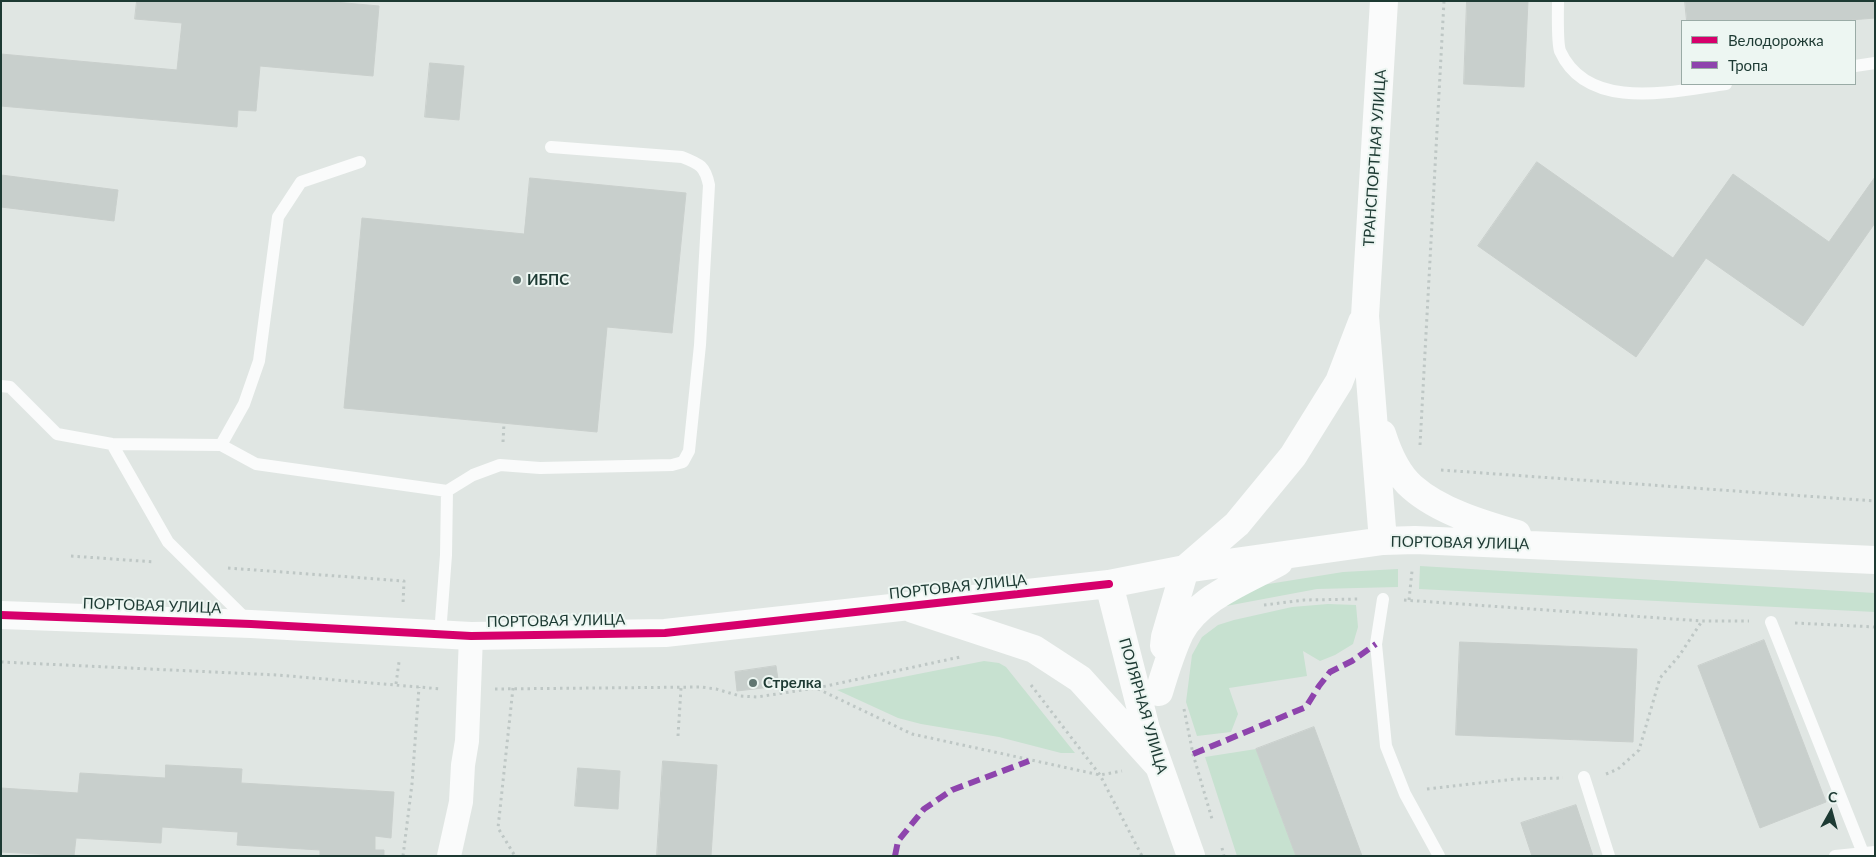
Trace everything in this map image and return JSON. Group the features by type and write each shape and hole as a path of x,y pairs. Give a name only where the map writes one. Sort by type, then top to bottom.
{"main road":[{"name":"ТРАНСПОРТНАЯ УЛИЦА","path":"1383,541 1365,316 1384,1"},
{"name":"ТРАНСПОРТНАЯ УЛИЦА","path":"1186,569 1237,524 1293,456 1340,382 1365,316"},
{"path":"1372,405 1393,461 1400,474 1418,480 1443,507 1481,524 1564,546"},
{"name":"ПОРТОВАЯ УЛИЦА","path":"1,615 251,624 471,636 665,633 1109,584 1186,569 1383,541 1415,540 1875,560"},
{"path":"1158,765 1171,698 1170,656 1181,632 1197,610 1217,595 1299,552"},
{"path":"1171,698 1165,637 1186,569"},
{"name":"ПОЛЯРНАЯ УЛИЦА","path":"1109,584 1146,729 1191,856"},
{"path":"906,606 1034,649 1080,679 1158,765"}],"street":[{"path":"449,856 462,802 463,765 467,741 471,636"}],"lane":[{"path":"1558,1 1560,50 1576,76 1610,92 1656,94 1719,85"},
{"path":"1856,66 1875,63"},
{"path":"1,386 10,387 57,434 112,444 221,445 256,464 447,491 473,475 500,465 540,468 672,465 683,462 689,451 700,345 709,185 706,172 696,162 682,157 551,147"},
{"path":"221,445 244,404 259,361 278,217 301,182 360,162"},
{"path":"112,444 168,542 251,624"},
{"path":"440,634 446,555 447,491"},
{"path":"1383,599 1376,644 1386,746 1403,791 1438,856"},
{"path":"1771,622 1869,853 1835,856"},
{"path":"1584,777 1609,856"}],"path":[{"path":"1444,1 1418,480 1875,501"},
{"path":"1409,600 1415,540"},
{"path":"71,556 404,581 402,633 396,684"},
{"path":"1262,606 1304,600 1383,599 1702,621 1875,627"},
{"path":"1403,791 1515,779 1599,776 1618,769 1639,750 1660,678 1679,656 1702,621"},
{"path":"1,662 277,675 468,691 513,688 716,689 740,696 757,698 816,688 964,656"},
{"path":"1030,683 1100,774 1142,856"},
{"path":"403,856 412,784 419,687"},
{"path":"513,688 498,828 515,856"},
{"path":"678,736 680,688"},
{"path":"816,688 912,734 1100,774 1158,765 1193,754"},
{"path":"1171,698 1193,754 1215,828"},
{"path":"1221,847 1224,856"}],"green space":[{"path":"1420,566 1875,593 1875,612 1419,589"},
{"path":"1398,569 1398,587 1317,589 1221,607 1256,586 1343,572"},
{"path":"1328,604 1356,605 1358,627 1353,644 1335,655 1320,661 1303,651 1307,676 1229,688 1238,714 1231,732 1197,736 1186,702 1192,655 1202,637 1218,625 1234,620 1292,607"},
{"path":"984,661 999,663 1006,667 1075,753 1061,753 999,737 921,724 898,718 837,690"},
{"path":"1256,749 1296,856 1237,856 1205,757"}],"building":[{"path":"137,1 324,1 379,6 373,76 260,66 256,111 238,110 237,127 1,106 1,54 177,70 182,23 135,19"},
{"path":"1467,1 1528,1 1524,87 1464,84"},
{"path":"1685,1 1875,1 1875,18 1850,20 1687,20"},
{"path":"430,63 464,66 459,120 425,117"},
{"path":"1537,162 1673,258 1733,174 1829,242 1875,177 1875,223 1803,326 1706,258 1636,357 1478,246"},
{"path":"1,175 118,190 114,221 1,207"},
{"name":"ИБПС","path":"530,178 686,193 672,333 607,327 597,432 344,408 362,218 524,234"},
{"path":"1764,640 1826,802 1760,828 1698,666"},
{"path":"1460,642 1637,649 1633,742 1456,735"},
{"path":"776,666 779,686 737,691 735,672"},
{"path":"1314,727 1362,856 1296,856 1256,749"},
{"path":"663,761 717,765 711,856 657,856"},
{"path":"166,765 242,769 241,783 394,792 391,838 375,836 375,850 384,850 384,856 320,856 320,850 237,845 238,832 162,827 161,843 76,838 74,856 1,852 1,788 78,793 80,773 165,778"},
{"path":"578,768 620,771 618,809 575,806"},
{"path":"1576,805 1593,856 1532,856 1521,823"}],"marked path":[{"path":"1193,754 1306,707 1330,672 1352,661 1376,644"},
{"path":"895,856 898,841 924,809 952,790 1029,761"}],"cycle path":[{"path":"1,615 251,624 471,636 665,633 1109,584"}],"place":[{"name":"ИБПС","path":"517,280"},
{"name":"Стрелка","path":"753,683"}]}
